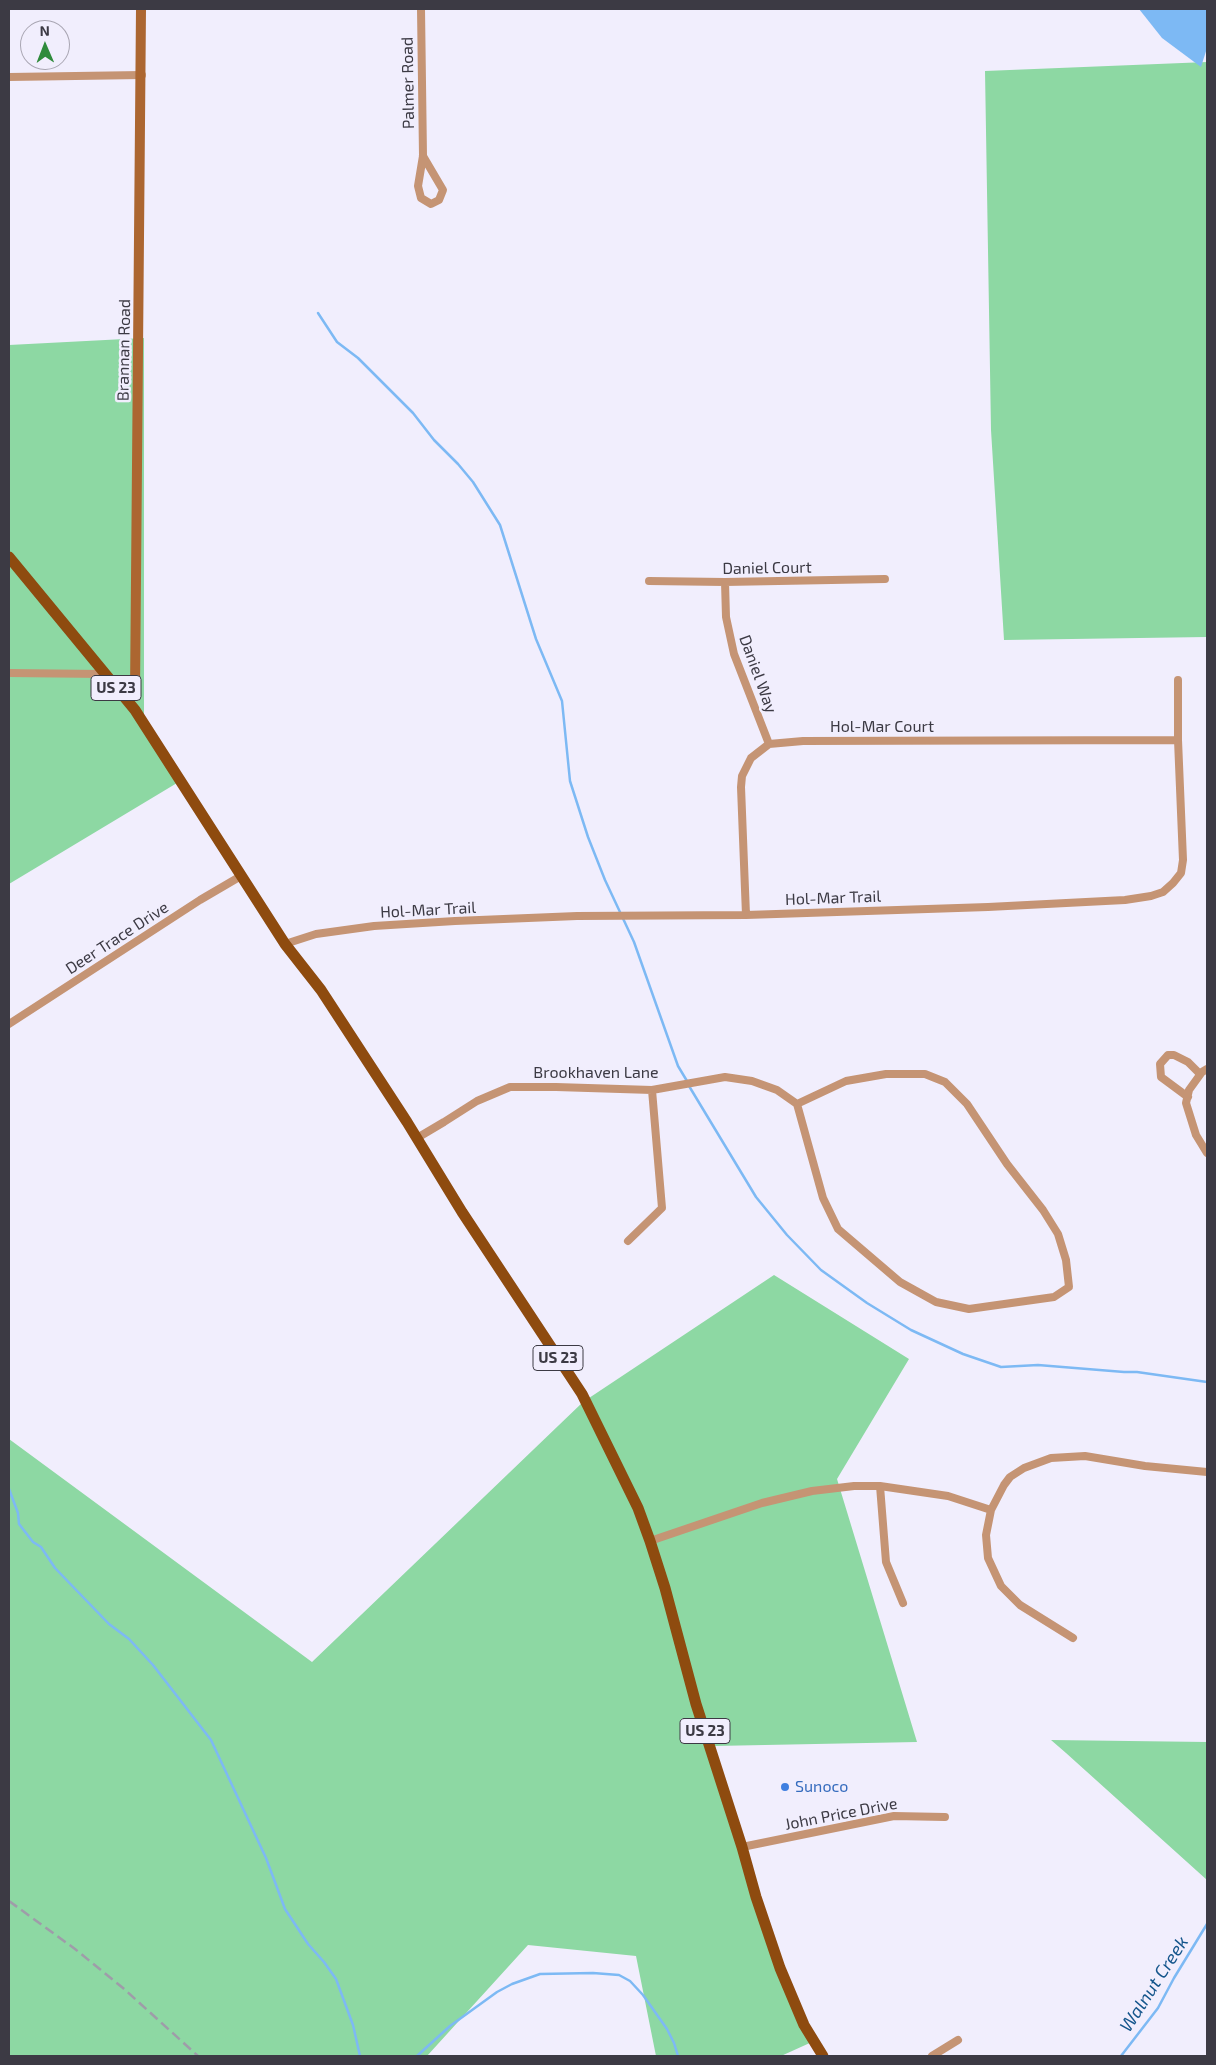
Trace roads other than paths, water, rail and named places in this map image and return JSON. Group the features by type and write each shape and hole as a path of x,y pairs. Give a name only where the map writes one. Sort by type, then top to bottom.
{"main road":[{"name":"US 23","path":"9,557 135,710 285,944 322,990 462,1212 582,1394 638,1508 665,1588 696,1704 756,1897 780,1968 804,2024 823,2056"}],"street":[{"name":"Brannan Road","path":"136,692 141,9"},
{"name":"Palmer Road","path":"421,9 423,156 418,186 421,198 431,204 439,200 442,190 423,156"},
{"path":"9,77 142,75"},
{"name":"Daniel Court","path":"649,581 725,582 885,579"},
{"name":"Daniel Way","path":"725,582 726,617 734,654 769,744"},
{"path":"9,673 104,674"},
{"name":"Hol-Mar Trail","path":"285,944 316,934 374,926 577,916 746,915 1057,904 1125,900 1164,892 1180,873 1183,860 1178,740 1178,680"},
{"path":"135,710 136,692"},
{"name":"Hol-Mar Court","path":"769,744 802,741 1178,740"},
{"path":"746,915 742,776 751,758 769,744"},
{"name":"Deer Trace Drive","path":"9,1024 200,900 241,876"},
{"path":"1188,1097 1161,1077 1160,1064 1168,1055 1174,1055 1188,1062 1200,1074"},
{"path":"1207,1069 1200,1074 1189,1090 1186,1103 1196,1135 1207,1153"},
{"path":"886,1074 926,1074 945,1082 967,1104 1058,1234 1066,1260 1069,1287 1054,1297 969,1308 936,1302 900,1282 838,1229 823,1198 797,1104 846,1081 886,1074"},
{"name":"Brookhaven Lane","path":"417,1138 477,1101 510,1087 556,1086 652,1090 725,1077 752,1081 777,1090 797,1104"},
{"path":"628,1241 662,1208 652,1090"},
{"path":"1073,1638 1020,1605 1001,1586 988,1558 986,1535 992,1510 1010,1477 1024,1468 1052,1458 1085,1456 1145,1466 1207,1472"},
{"path":"650,1541 762,1503 812,1490 854,1486 880,1486 948,1496 992,1510"},
{"path":"880,1486 886,1562 903,1603"},
{"name":"John Price Drive","path":"742,1847 894,1816 945,1817"},
{"path":"932,2056 958,2040"}],"water":[{"path":"1139,9 1207,9 1207,48 1201,67 1162,38"}],"waterway":[{"path":"318,313 337,342 358,358 413,413 434,440 458,464 473,482 500,525 536,639 562,701 570,781 588,837 605,880 634,942 678,1066 687,1081"},
{"path":"689,1086 756,1197 787,1235 821,1270 867,1303 911,1330 963,1354 1001,1367 1038,1365 1137,1372 1207,1382"},
{"path":"9,1489 18,1513 19,1524 33,1542 41,1547 55,1568 109,1624 129,1639 153,1665 211,1740 266,1858 285,1909 308,1944 336,1979 353,2025 360,2056"},
{"name":"Walnut Creek","path":"1121,2056 1158,2008 1207,1924"},
{"name":"Walnut Creek","path":"417,2056 450,2026 497,1992 512,1984 540,1974 593,1973 619,1975 630,1981 643,1995 667,2029 678,2056"}],"railway":[{"path":"9,1901 75,1949 123,1988 198,2056"}],"place":[{"name":"Sunoco","path":"785,1787"}]}
